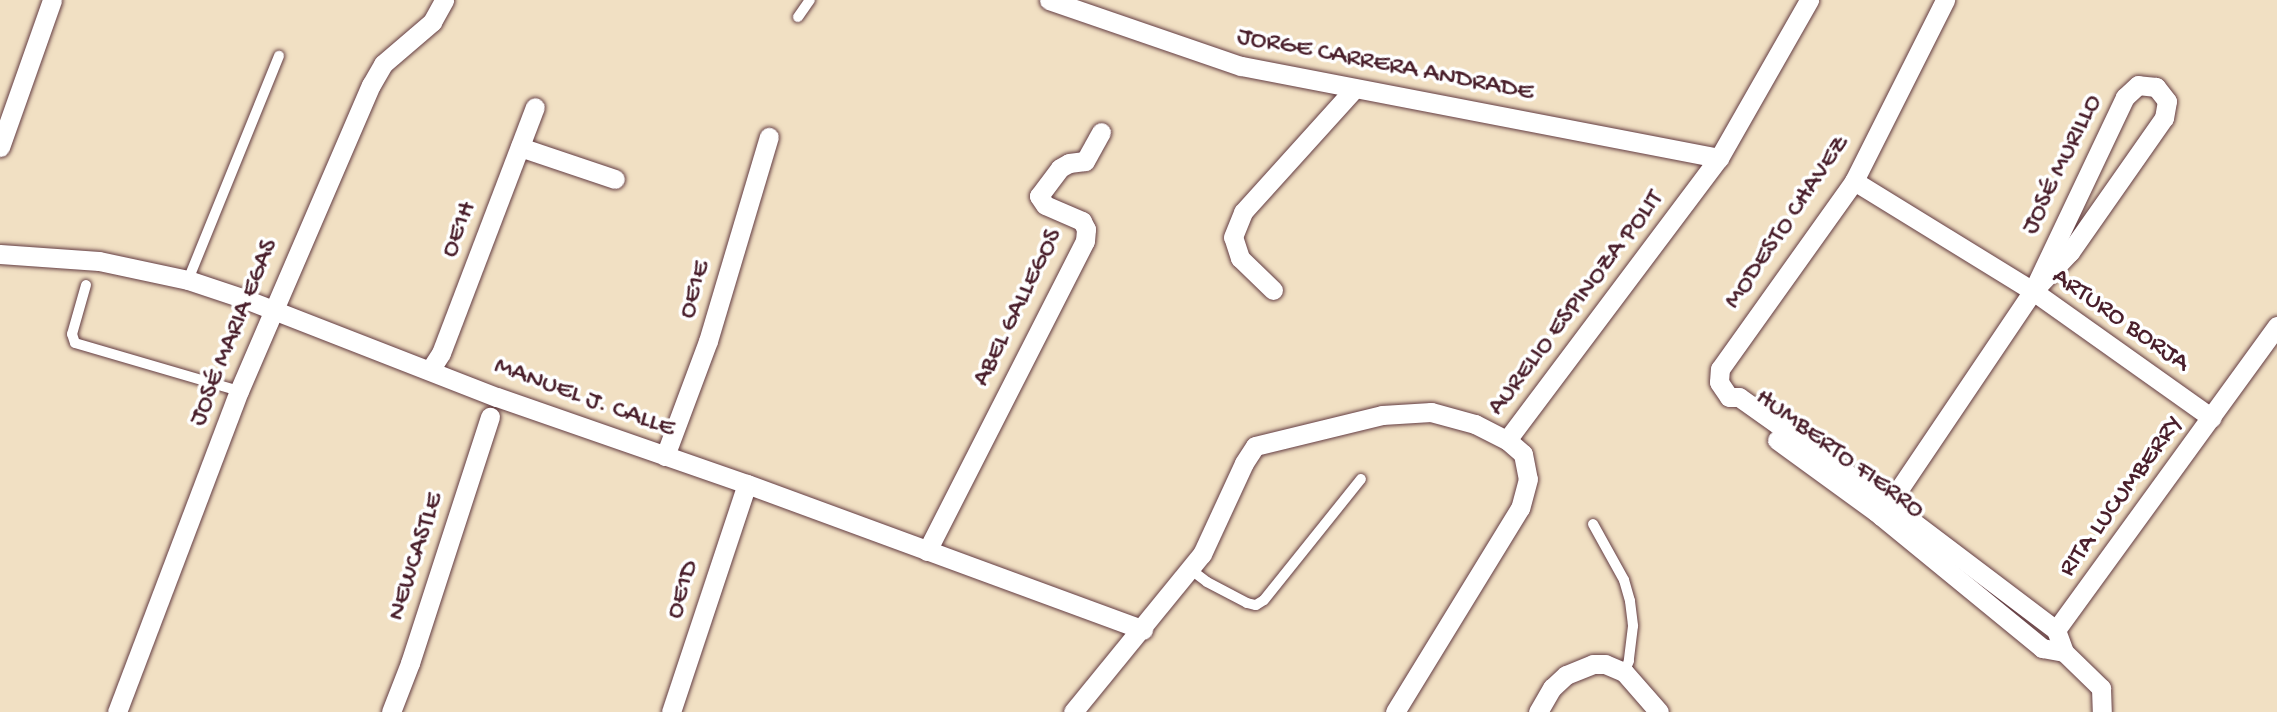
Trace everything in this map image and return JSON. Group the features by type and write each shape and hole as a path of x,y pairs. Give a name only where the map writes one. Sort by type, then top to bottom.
{"street":[{"path":"0,147 7,107 52,0"},
{"name":"JOSÉ MARIA EGAS","path":"117,712 272,309 377,75 389,58 432,22 444,0"},
{"name":"JORGE CARRERA ANDRADE","path":"1049,0 1241,66 1719,158"},
{"name":"AURELIO ESPINOZA POLIT","path":"1395,712 1522,504 1528,479 1526,461 1507,440 1670,227 1719,158 1809,0"},
{"name":"MODESTO CHAVEZ","path":"1730,397 1719,382 1720,369 1854,181 1945,0"},
{"name":"JOSÉ MURILLO","path":"1885,510 2033,291 2125,97 2138,85 2156,87 2167,101 2164,118 2070,252 2033,291"},
{"path":"1273,290 1241,258 1233,237 1243,212 1354,89"},
{"name":"OE1H","path":"430,370 441,353 535,107"},
{"name":"ABEL GALLEGOS","path":"927,551 1085,240 1086,229 1082,221 1045,205 1039,196 1060,168 1069,163 1085,161 1101,132"},
{"name":"OE1E","path":"664,456 708,341 769,136"},
{"path":"520,147 615,179"},
{"name":"ARTURO BORJA","path":"1854,181 2033,291 2212,418"},
{"name":"MANUEL J. CALLE","path":"0,254 91,260 188,280 1143,630"},
{"name":"RITA LUCUMBERRY","path":"2056,630 2277,326"},
{"name":"HUMBERTO FIERRO","path":"1730,397 1739,397 1885,510 2056,630 2064,652 2101,688 2102,712"},
{"path":"1073,712 1143,630 1190,569 1206,545 1251,450 1261,444 1336,424 1416,412 1460,418 1507,440"},
{"name":"NEWCASTLE","path":"391,712 410,663 490,418"},
{"name":"OE1D","path":"671,712 747,484"},
{"name":"HUMBERTO FIERRO","path":"1885,510 2042,648 2064,652"},
{"path":"1538,712 1552,688 1577,669 1599,664 1624,673 1659,712"}],"lane":[{"path":"798,17 810,0"},
{"path":"188,280 279,56"},
{"path":"86,285 72,334 75,343 239,390"},
{"path":"1190,569 1207,582 1256,605 1264,600 1361,479"},
{"path":"1593,524 1624,580 1630,601 1633,626 1629,661 1624,673"}]}
